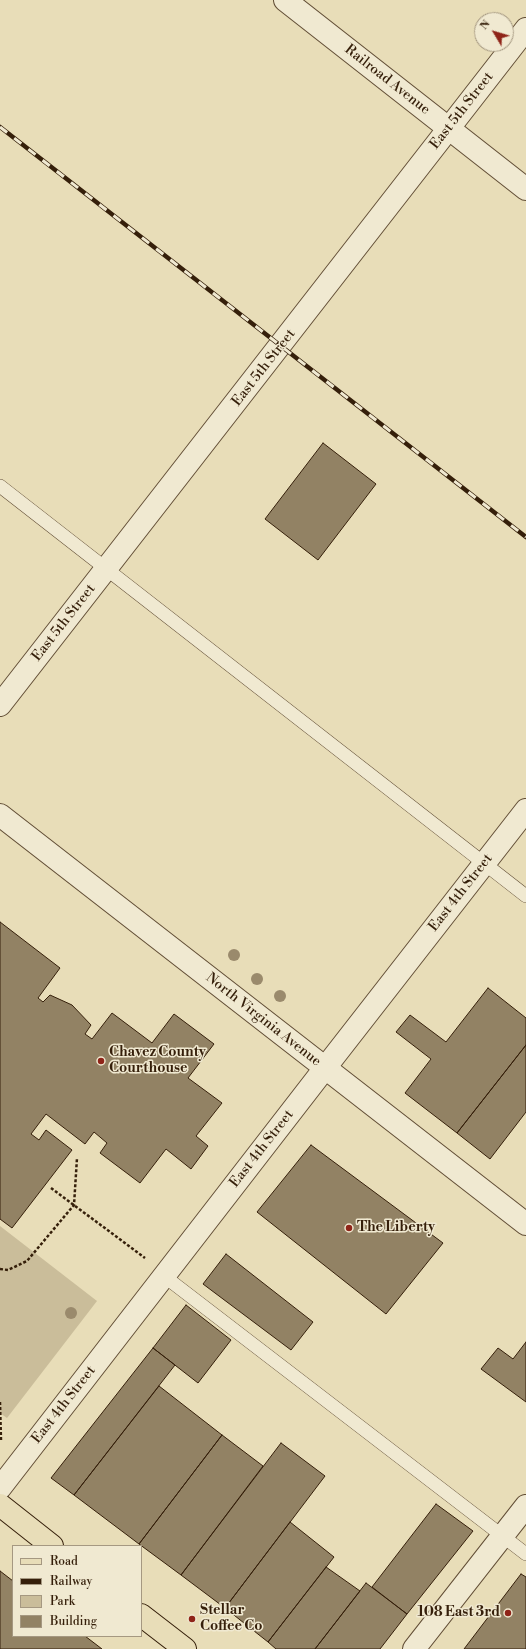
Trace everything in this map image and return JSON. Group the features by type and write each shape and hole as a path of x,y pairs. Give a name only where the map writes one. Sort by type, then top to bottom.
{"main road":[{"path":"0,1505 51,1545"},
{"path":"142,1616 185,1649"}],"street":[{"name":"Railroad Avenue","path":"285,0 526,189"},
{"name":"East 5th Street","path":"0,705 526,29"},
{"name":"East 4th Street","path":"0,1488 526,810"},
{"name":"North Virginia Avenue","path":"0,816 526,1224"},
{"path":"414,1649 526,1506"}],"lane":[{"path":"0,486 526,896"},
{"path":"164,1276 526,1554"}],"path":[{"path":"0,1269 8,1270 27,1261 74,1205 77,1158"},
{"path":"51,1188 144,1258"},
{"path":"0,1402 1,1440"}],"green space":[{"path":"0,1226 97,1301 7,1418 0,1413"}],"building":[{"path":"323,443 376,484 318,560 265,519"},
{"name":"Chavez County Courthouse","path":"0,922 60,968 38,998 43,1002 50,995 72,1005 91,1025 85,1034 92,1039 112,1013 152,1043 174,1014 214,1044 188,1078 222,1103 196,1136 208,1146 191,1169 166,1149 140,1183 100,1153 107,1143 94,1132 85,1144 46,1114 31,1134 39,1140 46,1130 72,1150 12,1228 0,1219"},
{"path":"488,988 526,1018 526,1045 457,1133 405,1093 431,1059 396,1032 410,1015 446,1042"},
{"path":"526,1045 526,1112 490,1159 457,1133"},
{"name":"The Liberty","path":"311,1145 443,1243 386,1314 257,1212"},
{"path":"226,1254 313,1322 291,1350 203,1284"},
{"path":"186,1305 231,1340 198,1383 153,1348"},
{"path":"526,1342 526,1402 481,1369 498,1348 513,1359"},
{"path":"153,1348 175,1365 74,1495 51,1478"},
{"path":"159,1386 222,1435 139,1544 74,1495"},
{"path":"222,1435 263,1466 181,1575 139,1544"},
{"path":"281,1443 325,1476 225,1608 181,1575"},
{"path":"436,1504 473,1531 407,1614 372,1587"},
{"path":"290,1522 334,1557 268,1642 225,1608"},
{"path":"326,1567 360,1591 315,1649 276,1649 268,1642"},
{"path":"0,1571 12,1580 12,1637 86,1637 102,1649 0,1649"},
{"name":"108 East 3rd","path":"521,1574 526,1577 526,1649 464,1649"},
{"path":"366,1583 407,1614 380,1649 315,1649"}],"railway":[{"path":"0,127 526,537"}],"place":[{"name":"Chavez County Courthouse","path":"101,1061"},
{"name":"The Liberty","path":"349,1228"},
{"name":"108 East 3rd","path":"508,1613"},
{"name":"Stellar Coffee Co","path":"192,1619"}]}
